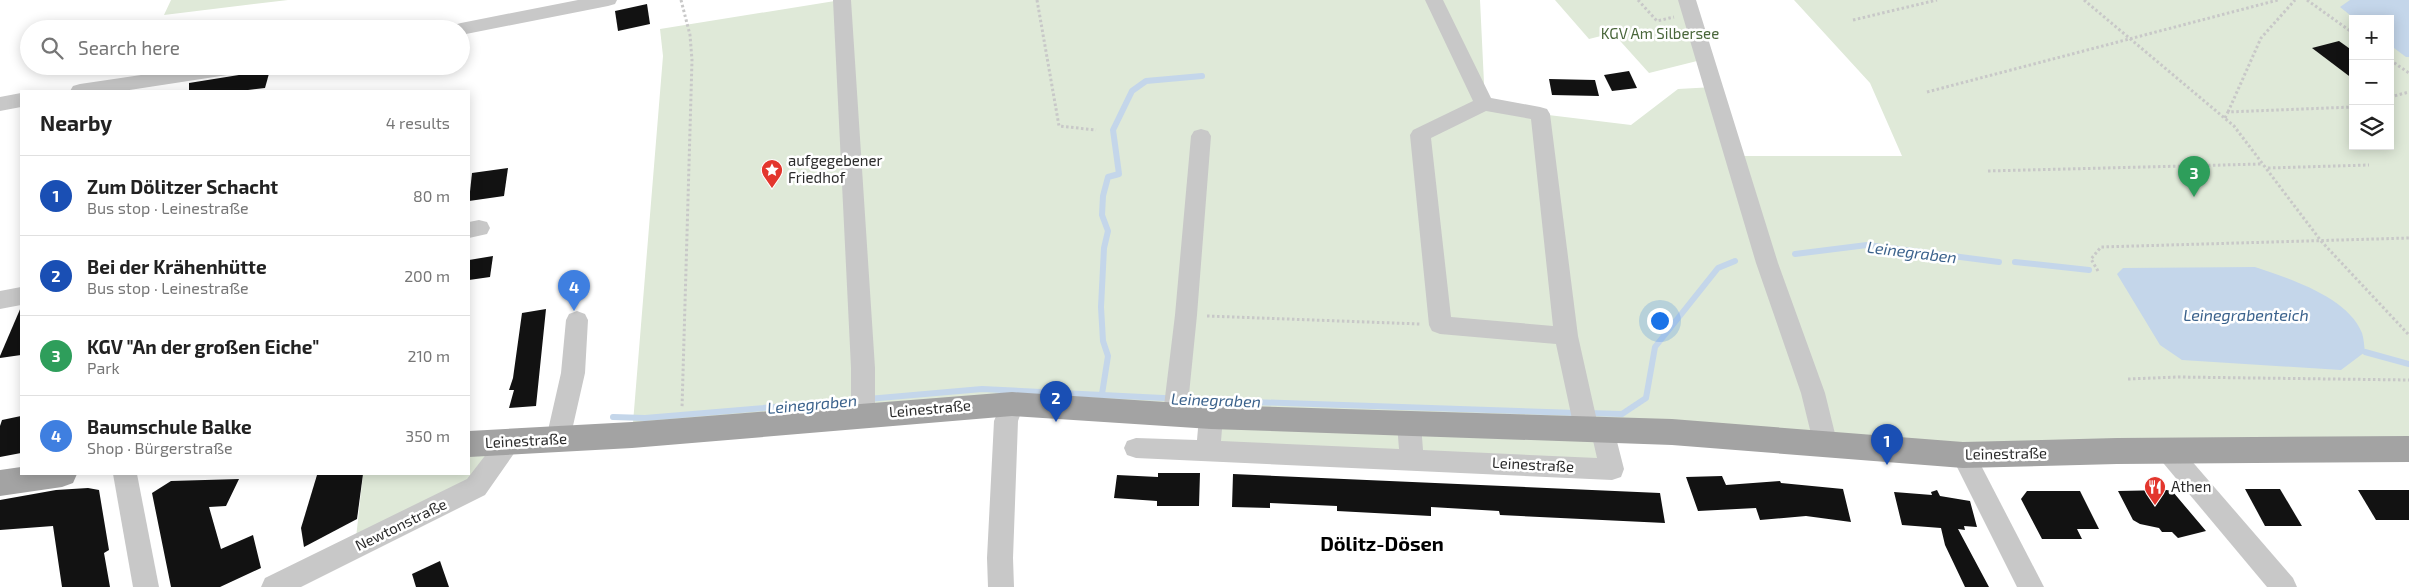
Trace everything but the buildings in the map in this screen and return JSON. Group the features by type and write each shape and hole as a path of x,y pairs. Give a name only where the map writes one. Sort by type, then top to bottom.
{"main road":[{"name":"Leinestraße","path":"470,444 558,439 863,405 1176,404 1211,417 1409,424 1589,421 1672,432 1826,446 1963,455 2168,451 2409,450"},
{"path":"0,483 55,475"}],"street":[{"path":"470,27 608,0"},
{"path":"842,0 841,12 863,405"},
{"path":"1434,0 1484,104"},
{"path":"1687,0 1767,263 1813,393 1826,446"},
{"path":"87,90 187,75"},
{"path":"0,104 20,100"},
{"path":"1566,336 1440,325 1420,135 1484,104 1540,114 1566,336 1589,421"},
{"path":"1176,404 1186,316 1201,136"},
{"path":"0,300 20,296"},
{"path":"558,439 573,373 577,320"},
{"path":"1001,587 1000,558 1006,421 1012,404"},
{"path":"1208,451 1211,417"},
{"name":"Leinestraße","path":"1136,448 1612,469 1589,421"},
{"path":"1409,424 1412,460"},
{"name":"Newtonstraße","path":"274,587 476,487 510,442"},
{"path":"2168,451 2284,587"},
{"path":"1963,455 2031,587"},
{"path":"125,475 146,587"}],"path":[{"path":"681,0 690,35 692,60 682,408"},
{"path":"1037,0 1059,126 1096,130"},
{"path":"1638,0 1657,22"},
{"path":"1853,20 1937,0"},
{"path":"2084,0 2225,118 2268,168 2321,241 2409,334"},
{"path":"1927,92 2278,0"},
{"path":"2225,118 2261,38 2295,0"},
{"path":"2307,0 2349,30"},
{"path":"2394,63 2409,73"},
{"path":"2394,96 2409,92"},
{"path":"2228,112 2349,108"},
{"path":"1988,171 2263,164"},
{"path":"2268,168 2369,165"},
{"path":"2098,271 2091,259 2101,247 2409,238"},
{"path":"1186,316 1440,325"},
{"path":"2128,379 2178,377 2409,380"}],"green space":[{"path":"171,0 288,0 164,15"},
{"path":"841,0 1480,0 1485,104 1540,114 1631,125 1678,89 1714,87 1735,156 1902,156 1870,83 1794,0 2409,0 2409,449 2168,451 1603,429 1612,469 1208,451 1211,417 1012,404 632,435 663,56 660,29"},
{"name":"KGV Am Silbersee","path":"1555,0 1687,0 1705,59 1649,73 1613,33 1589,39"},
{"path":"510,442 476,487 355,547 363,475 470,475 470,444"}],"water":[{"path":"2350,0 2409,0 2409,57 2406,57 2394,48 2394,15 2350,15 2340,7"},
{"name":"Leinegrabenteich","path":"2255,267 2300,283 2331,299 2344,309 2355,320 2362,333 2365,352 2341,370 2182,360 2160,345 2117,274 2123,268"}],"waterway":[{"path":"1102,394 1108,356 1103,341 1101,307 1104,248 1108,231 1102,215 1103,196 1108,177 1119,174 1113,130 1132,91 1146,81 1202,76"},
{"name":"Leinegraben","path":"1795,254 1867,245 1999,262"},
{"name":"Leinegraben","path":"1587,413 1622,414 1646,398 1655,347 1718,268 1735,261"},
{"name":"Leinegraben","path":"2015,262 2089,270"},
{"name":"Leinegraben","path":"2365,352 2409,364"},
{"name":"Leinegraben","path":"868,399 982,389 1224,401 1577,413"},
{"name":"Leinegraben","path":"613,417 645,418 858,400"}],"place":[{"name":"aufgegebener Friedhof","path":"772,189"},
{"name":"KGV \"An der großen Eiche\"","path":"2194,197"},
{"name":"Baumschule Balke","path":"574,311"},
{"name":"Bei der Krähenhütte","path":"1056,422"},
{"name":"Zum Dölitzer Schacht","path":"1887,465"},
{"name":"Athen","path":"2155,506"}],"district":[{"name":"Dölitz-Dösen","path":"1382,544"}]}
